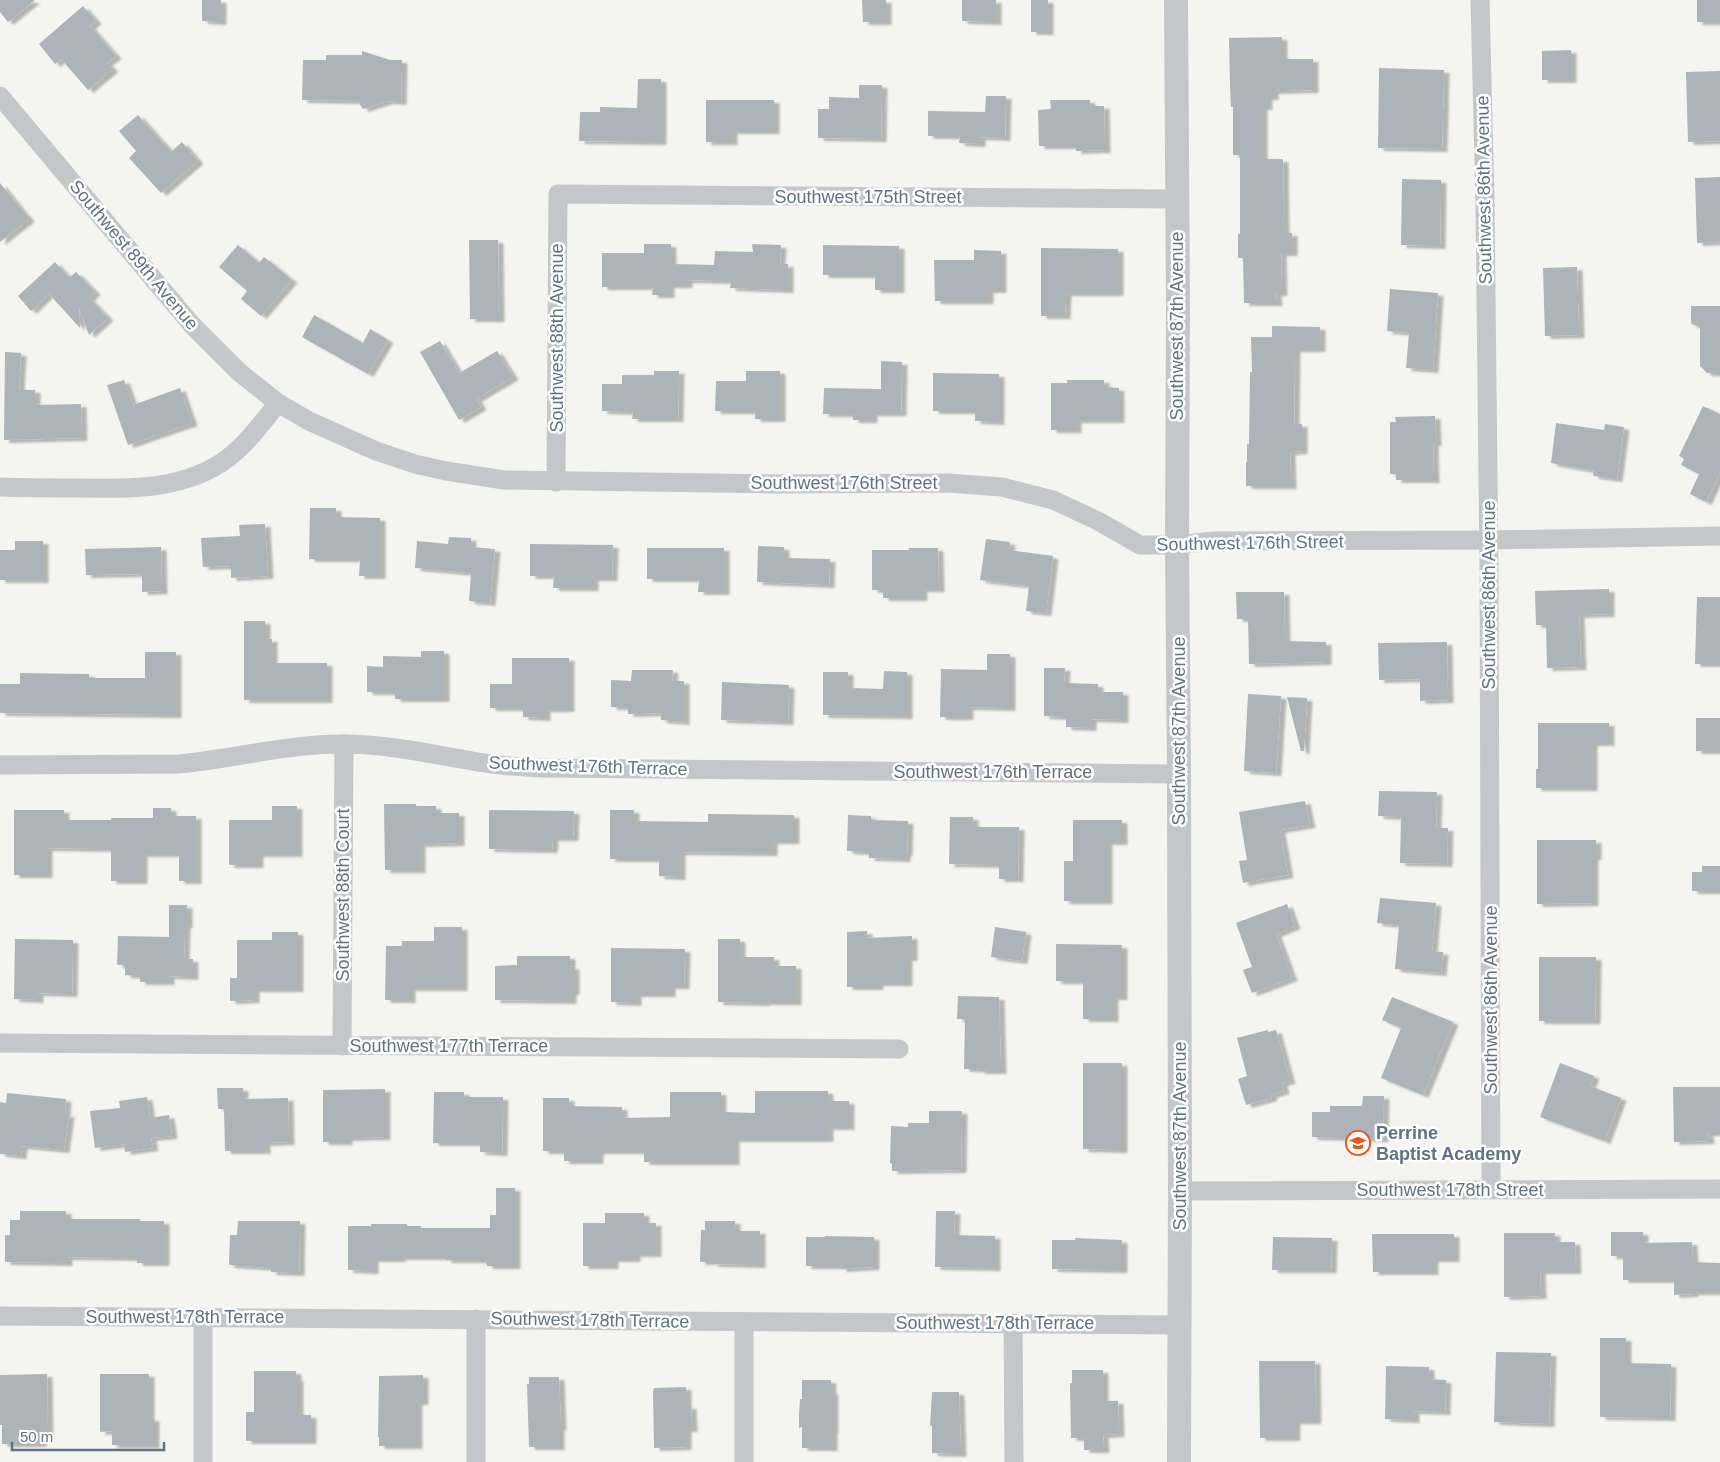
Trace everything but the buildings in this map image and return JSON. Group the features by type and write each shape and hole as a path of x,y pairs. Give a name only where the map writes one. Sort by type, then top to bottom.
{"street":[{"name":"Southwest 87th Avenue","path":"1176,0 1180,1191 1179,1462"},
{"name":"Southwest 86th Avenue","path":"1480,0 1485,204 1489,540 1491,1189"},
{"name":"Southwest 89th Avenue","path":"4,109 192,325 239,372 278,403"},
{"name":"Southwest 175th Street","path":"558,194 1177,199"},
{"name":"Southwest 88th Avenue","path":"556,482 558,194"},
{"name":"Southwest 176th Street","path":"278,403 309,421 376,451 415,464 477,476 504,480 556,482 977,484 1027,492 1053,500 1140,545 1177,545 1213,541 1489,540 1720,536"},
{"path":"0,487 122,489 144,488 184,480 199,475 221,463 240,449 278,403"},
{"name":"Southwest 176th Terrace","path":"0,765 106,766 178,764 288,748 344,744 403,749 508,766 542,768 1179,774"},
{"name":"Southwest 88th Court","path":"342,1046 344,744"},
{"name":"Southwest 177th Terrace","path":"0,1043 899,1049"},
{"name":"Southwest 178th Street","path":"1180,1191 1720,1189"},
{"name":"Southwest 178th Terrace","path":"0,1316 1179,1325"},
{"path":"203,1318 203,1462"},
{"path":"476,1319 476,1462"},
{"path":"744,1322 744,1462"},
{"path":"1013,1323 1014,1462"}],"place":[{"name":"Perrine Baptist Academy","path":"1358,1143"}]}
